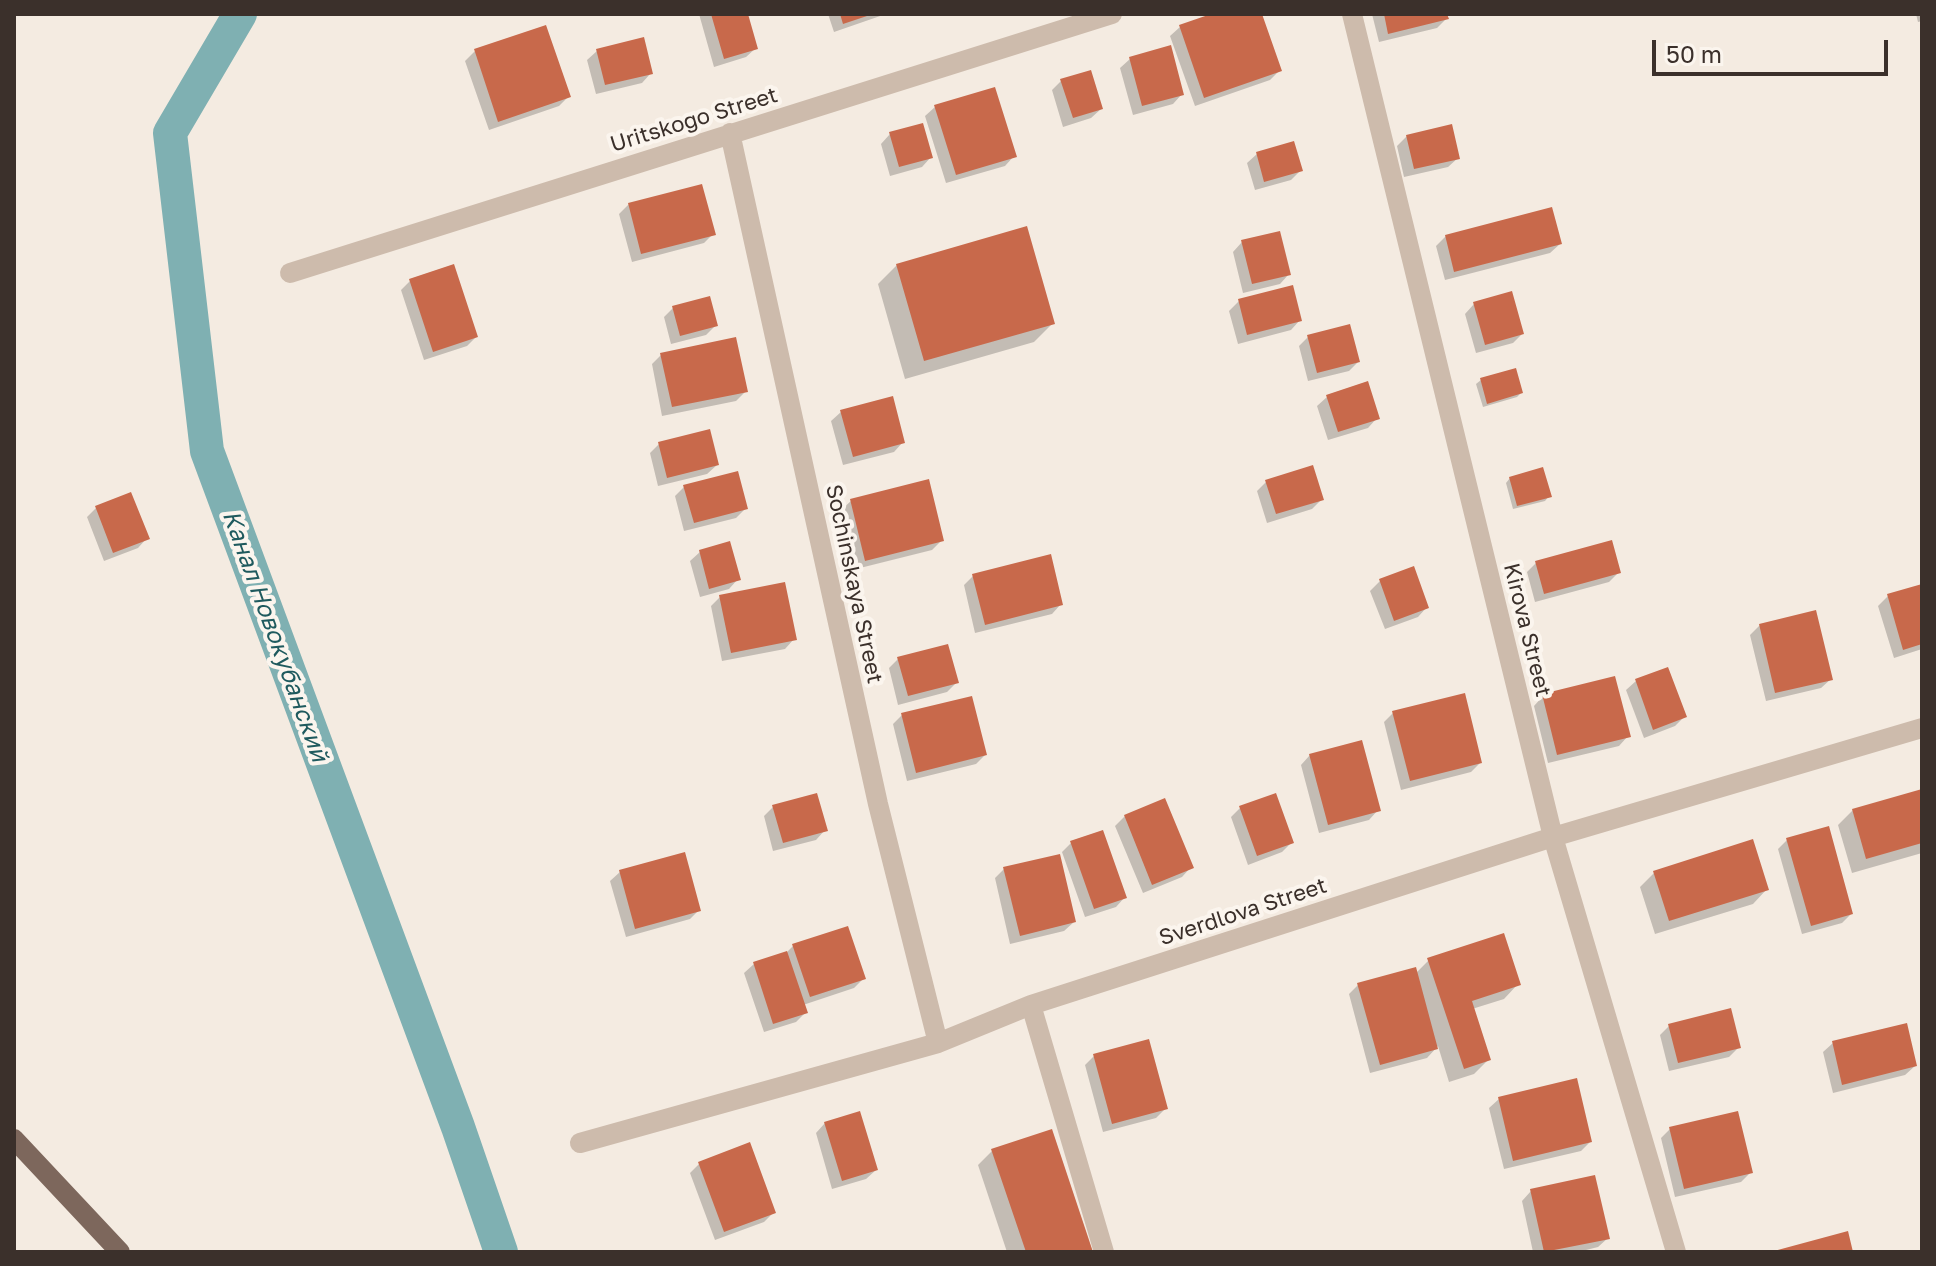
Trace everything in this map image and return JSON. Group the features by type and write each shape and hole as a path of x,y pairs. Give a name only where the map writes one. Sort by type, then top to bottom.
{"main road":[{"path":"14,1139 120,1252"}],"street":[{"name":"Uritskogo Street","path":"290,273 1112,14"},
{"name":"Kirova Street","path":"1352,14 1553,837 1676,1252"},
{"name":"Sochinskaya Street","path":"730,133 878,804 938,1043"},
{"name":"Sverdlova Street","path":"580,1143 938,1043 1031,1005 1553,837 1922,728"},
{"path":"1031,1005 1104,1252"}],"building":[{"path":"711,14 748,14 758,49 724,59"},
{"path":"840,14 870,14 870,15 843,24"},
{"path":"1211,14 1262,14 1282,71 1204,98 1179,25"},
{"path":"1384,14 1447,14 1449,19 1388,34"},
{"path":"546,25 571,97 498,122 474,49"},
{"path":"644,37 653,74 605,85 596,49"},
{"path":"1171,45 1184,95 1142,106 1129,57"},
{"path":"1091,70 1103,109 1073,118 1060,79"},
{"path":"995,87 1017,157 956,175 934,105"},
{"path":"923,123 933,158 899,167 889,132"},
{"path":"1452,124 1460,159 1414,169 1406,135"},
{"path":"1294,141 1303,171 1264,182 1256,152"},
{"path":"702,184 716,235 641,254 628,203"},
{"path":"1552,207 1562,244 1454,272 1445,235"},
{"path":"1027,226 1055,324 924,361 896,264"},
{"path":"1280,231 1291,275 1252,284 1241,240"},
{"path":"454,264 478,337 433,352 409,279"},
{"path":"1293,285 1302,321 1247,335 1238,299"},
{"path":"1512,291 1524,334 1485,345 1473,302"},
{"path":"710,296 718,326 680,336 672,306"},
{"path":"1350,324 1360,362 1317,373 1307,335"},
{"path":"736,337 748,392 672,407 660,353"},
{"path":"1516,368 1523,393 1487,404 1480,378"},
{"path":"1368,381 1380,419 1338,432 1326,395"},
{"path":"893,396 905,443 853,457 840,410"},
{"path":"710,429 719,465 667,478 658,442"},
{"path":"1313,465 1324,500 1276,514 1265,480"},
{"path":"1543,467 1552,497 1517,506 1509,477"},
{"path":"738,471 748,509 694,523 683,485"},
{"path":"929,479 944,541 865,561 850,499"},
{"path":"131,492 150,539 113,553 95,506"},
{"path":"1612,540 1621,573 1544,594 1535,561"},
{"path":"730,541 741,580 709,589 699,550"},
{"path":"1051,554 1063,605 985,625 972,574"},
{"path":"1414,566 1429,608 1394,621 1379,579"},
{"path":"785,582 797,640 731,653 719,595"},
{"path":"1922,584 1922,644 1903,650 1887,594"},
{"path":"1816,610 1833,680 1775,693 1759,624"},
{"path":"948,644 959,683 908,696 897,657"},
{"path":"1668,667 1687,717 1653,730 1635,679"},
{"path":"1615,676 1631,737 1557,755 1542,694"},
{"path":"1465,693 1482,763 1410,781 1392,711"},
{"path":"972,696 987,755 916,773 901,713"},
{"path":"1362,740 1381,811 1328,825 1309,754"},
{"path":"1922,789 1922,843 1866,859 1852,809"},
{"path":"817,793 828,831 783,843 772,805"},
{"path":"1276,793 1294,843 1257,856 1239,806"},
{"path":"1165,798 1194,868 1152,885 1124,815"},
{"path":"1829,826 1853,914 1811,926 1786,838"},
{"path":"1103,830 1127,898 1094,909 1070,841"},
{"path":"1753,839 1769,890 1669,921 1653,871"},
{"path":"685,852 701,911 635,929 619,870"},
{"path":"1060,854 1076,922 1020,936 1003,867"},
{"path":"848,926 866,979 810,997 792,944"},
{"path":"1504,933 1521,985 1472,1001 1491,1060 1464,1069 1427,958"},
{"path":"787,951 808,1013 773,1024 753,962"},
{"path":"1416,967 1438,1049 1380,1065 1357,983"},
{"path":"1731,1008 1741,1048 1678,1063 1668,1024"},
{"path":"1907,1023 1917,1066 1842,1085 1832,1041"},
{"path":"1149,1039 1168,1109 1112,1124 1093,1054"},
{"path":"1577,1078 1592,1142 1513,1161 1498,1097"},
{"path":"860,1111 878,1170 842,1181 824,1122"},
{"path":"1738,1111 1753,1173 1684,1189 1669,1127"},
{"path":"1052,1129 1093,1252 1026,1252 991,1149"},
{"path":"750,1142 776,1213 724,1232 698,1162"},
{"path":"1595,1175 1610,1239 1544,1252 1530,1189"},
{"path":"1848,1231 1853,1252 1774,1252 1774,1251"}],"waterway":[{"name":"Канал Новокубанский","path":"240,14 170,133 207,451 458,1127 501,1252"}]}
